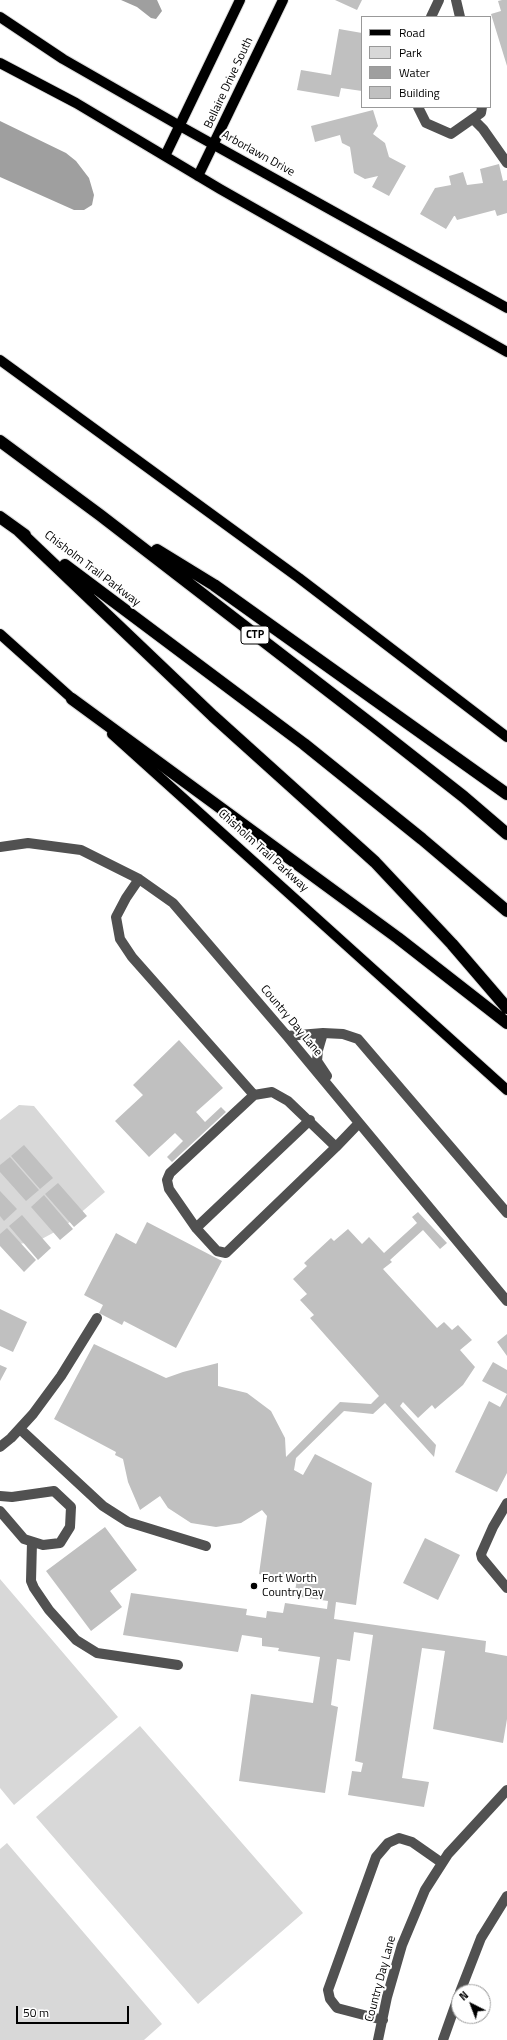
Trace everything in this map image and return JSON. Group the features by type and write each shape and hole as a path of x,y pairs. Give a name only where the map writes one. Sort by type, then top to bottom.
{"highway":[{"name":"CTP","path":"0,441 100,515 381,731 507,834"},
{"path":"100,515 214,585 507,794"},
{"name":"Chisholm Trail Parkway","path":"0,516 304,744 422,838 507,911"},
{"path":"19,531 213,716 375,862 426,915 507,1008"},
{"path":"72,699 398,938 507,1023"}],"main road":[{"path":"165,156 240,0"},
{"name":"Bellaire Drive South","path":"198,176 215,145 283,0"},
{"name":"Arborlawn Drive","path":"0,17 63,58 180,126 507,308"},
{"path":"0,64 76,103 198,176 507,352"},
{"path":"0,360 280,564 507,737"},
{"name":"Chisholm Trail Parkway","path":"0,634 507,1090"}],"street":[{"path":"431,16 439,0"},
{"path":"456,0 460,16"},
{"path":"418,108 426,123 451,134 481,113 482,108"},
{"path":"472,119 482,128 507,163"},
{"name":"Country Day Lane","path":"0,847 28,843 81,850 139,879 173,903 287,1036 507,1301"},
{"path":"139,879 126,898 116,917 120,939 132,957 254,1095"},
{"path":"323,1033 318,1050 318,1061 333,1091"},
{"path":"287,1036 323,1033 343,1034 358,1039 507,1213"},
{"path":"336,1147 310,1120 288,1101 272,1092 254,1095 170,1173 168,1180 169,1189 196,1228 217,1251 226,1253 336,1147 359,1123"},
{"path":"196,1228 310,1120"},
{"path":"0,1446 20,1429 61,1376 97,1318"},
{"path":"20,1429 103,1506 128,1522 206,1546"},
{"path":"0,1496 12,1497 54,1491 71,1507 70,1527 60,1544 43,1545 24,1539 0,1511"},
{"path":"507,1503 493,1527 481,1554 482,1558 507,1588"},
{"path":"32,1542 31,1581 34,1588 49,1610 76,1640 97,1653 178,1665"},
{"name":"Country Day Lane","path":"378,2040 402,1945 425,1890 448,1854 507,1790"},
{"path":"383,2020 337,2008 330,1999 328,1990 376,1857 388,1843 399,1838 412,1842 442,1864"},
{"path":"463,1984 481,1938 507,1896"},
{"path":"443,2040 451,2018"}],"green space":[{"path":"19,1105 34,1106 105,1192 64,1227 38,1241 19,1244 0,1240 0,1120"},
{"path":"0,1579 118,1717 14,1805 0,1788"},
{"path":"140,1726 303,1913 198,2004 36,1817"},
{"path":"7,1843 162,2024 144,2040 0,2040 0,1849"}],"water":[{"path":"121,0 157,0 162,11 156,19 151,18 137,7"},
{"path":"0,121 66,153 76,161 89,178 94,195 92,205 84,210 74,210 0,177"}],"building":[{"path":"335,0 362,0 357,10"},
{"path":"507,0 507,66 491,14 501,11 498,1"},
{"path":"339,29 361,33 361,91 341,88 339,97 297,90 301,70 331,75"},
{"path":"373,110 378,126 373,134 385,143 389,157 406,166 389,196 372,187 378,176 365,179 354,173 350,147 342,143 340,135 315,142 311,126"},
{"path":"499,164 503,181 507,180 507,213 497,216 495,210 457,220 454,216 446,229 420,214 435,188 451,185 449,176 463,172 467,185 483,183 480,169"},
{"path":"179,1040 223,1088 196,1112 205,1122 221,1107 226,1112 172,1162 167,1157 183,1141 175,1133 149,1157 115,1121 143,1095 133,1085"},
{"path":"24,1145 53,1178 40,1189 11,1156"},
{"path":"10,1157 39,1190 26,1201 0,1172 0,1165"},
{"path":"58,1183 87,1216 74,1227 45,1194"},
{"path":"0,1191 17,1209 4,1221 0,1216"},
{"path":"44,1195 73,1229 60,1240 31,1207"},
{"path":"418,1212 447,1243 440,1249 423,1230 390,1260 392,1262 383,1269 437,1328 444,1322 452,1330 458,1325 472,1340 460,1350 475,1367 463,1385 435,1409 432,1405 418,1418 403,1402 400,1406 436,1445 434,1457 385,1403 373,1414 344,1411 296,1458 294,1470 303,1475 315,1454 372,1483 356,1605 336,1602 334,1619 486,1641 485,1652 507,1656 507,1719 503,1743 433,1729 445,1651 422,1648 402,1778 429,1782 424,1807 348,1795 352,1771 361,1772 363,1763 355,1761 373,1635 354,1632 350,1661 337,1659 331,1705 338,1707 325,1793 239,1781 251,1694 313,1703 320,1657 278,1651 279,1648 262,1646 262,1638 242,1635 238,1652 123,1635 131,1593 247,1609 246,1615 266,1618 267,1611 283,1613 285,1603 327,1609 328,1601 294,1596 297,1580 259,1574 267,1516 262,1510 241,1523 216,1527 191,1523 168,1508 160,1496 140,1510 128,1482 123,1459 115,1455 116,1452 54,1419 94,1344 166,1378 218,1363 218,1386 247,1393 271,1411 285,1438 286,1457 340,1402 371,1404 379,1396 310,1318 314,1315 300,1300 307,1294 293,1279 307,1266 304,1263 331,1238 334,1241 348,1229 362,1244 369,1237 384,1253 417,1223 412,1217"},
{"path":"22,1215 51,1248 38,1260 9,1226"},
{"path":"147,1222 222,1261 176,1348 124,1321 122,1325 99,1313 103,1305 84,1295 116,1233 136,1244"},
{"path":"7,1228 36,1260 24,1272 0,1246 0,1234"},
{"path":"0,1309 27,1322 13,1352 0,1346"},
{"path":"507,1334 507,1356 497,1342"},
{"path":"493,1362 507,1370 507,1394 482,1381"},
{"path":"0,1365 7,1368 0,1381"},
{"path":"507,1394 507,1473 497,1492 455,1472 489,1401 500,1407"},
{"path":"105,1527 137,1570 110,1591 122,1607 91,1631 46,1571"},
{"path":"425,1538 460,1555 438,1600 403,1583"}],"place":[{"name":"Fort Worth Country Day","path":"254,1586"}]}
